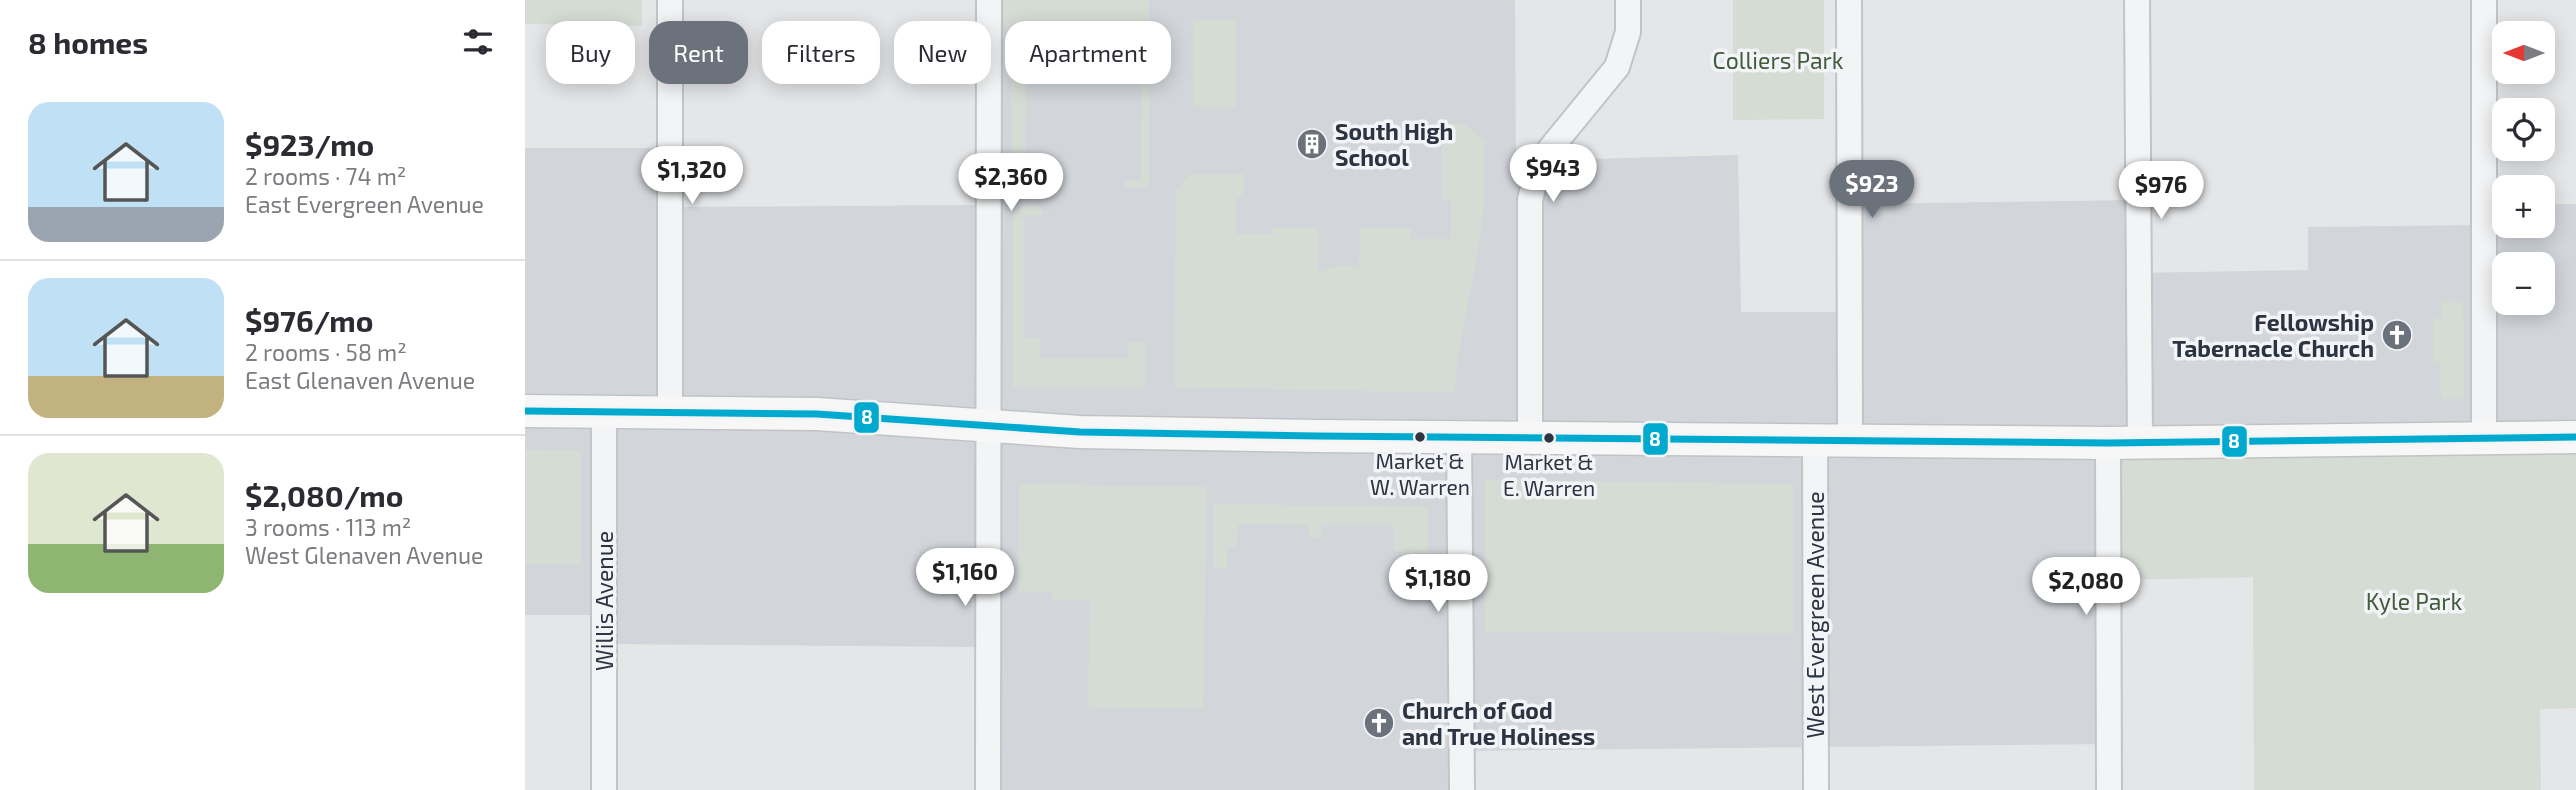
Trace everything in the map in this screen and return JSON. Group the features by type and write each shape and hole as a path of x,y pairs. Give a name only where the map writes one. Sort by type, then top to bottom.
{"main road":[{"path":"525,411 817,414 1092,433 2108,443 2576,437"}],"street":[{"path":"670,0 670,412"},
{"path":"988,790 989,0"},
{"path":"1530,437 1530,200 1535,180 1550,149 1617,66 1628,32 1628,0"},
{"path":"1849,0 1850,440"},
{"path":"2137,0 2140,443"},
{"path":"2484,0 2484,438"},
{"name":"Willis Avenue","path":"604,412 604,790"},
{"path":"1459,437 1462,790"},
{"name":"West Evergreen Avenue","path":"1815,440 1816,790"},
{"path":"2108,443 2109,790"}],"shaded area":[{"path":"989,0 1515,0 1516,161 1738,155 1741,312 1850,312 1849,204 2138,200 2139,273 2308,270 2308,227 2484,225 2484,204 2492,204 2492,238 2555,238 2555,204 2576,204 2576,613 2253,577 2108,580 2109,744 1462,751 1462,790 988,790 987,647 604,644 604,615 525,615 525,148 670,148 670,207 988,205 989,84 991,84"}],"green space":[{"path":"525,0 642,0 642,26 635,26 635,21 546,21 546,24 525,24"},
{"path":"1004,0 1149,0 1149,21 1005,21 1004,29"},
{"name":"Colliers Park","path":"1733,0 1824,0 1824,119 1733,120"},
{"path":"1193,20 1236,20 1236,107 1193,107"},
{"path":"1011,84 1026,84 1025,172 1043,172 1043,179 1023,180 1012,175"},
{"path":"1142,84 1149,84 1149,187 1128,188 1124,184 1126,180 1141,180"},
{"path":"1442,122 1465,125 1484,140 1483,211 1454,393 1174,387 1176,191 1190,174 1244,174 1243,198 1236,198 1236,234 1272,234 1272,228 1318,228 1318,272 1338,266 1359,268 1360,228 1411,228 1411,239 1451,239 1451,201 1442,200"},
{"path":"1023,206 1038,206 1042,210 1042,215 1024,216 1024,338 1040,338 1040,358 1128,358 1128,342 1146,342 1146,387 1013,387 1013,215"},
{"path":"2441,301 2463,301 2464,399 2441,399 2440,363 2433,363 2433,319 2441,319"},
{"name":"Kyle Park","path":"2576,437 2576,708 2540,709 2541,790 2254,790 2253,577 2108,580 2108,443"},
{"path":"525,450 581,451 581,565 525,564"},
{"path":"1485,480 1793,484 1793,633 1485,632"},
{"path":"1019,484 1207,487 1203,709 1088,707 1090,601 1052,599 1052,592 1018,592"},
{"path":"1213,504 1428,507 1427,591 1402,591 1403,552 1394,551 1394,525 1322,525 1322,538 1309,538 1309,525 1238,524 1237,547 1227,547 1227,569 1213,568"}],"transit line":[{"name":"8","path":"525,411 817,414 1080,432 1317,436 2108,443 2576,437"}],"place":[{"name":"South High School","path":"1312,144"},
{"name":"Fellowship Tabernacle Church","path":"2397,335"},
{"name":"Market & W. Warren","path":"1420,437"},
{"name":"Market & E. Warren","path":"1549,438"},
{"name":"Church of God and True Holiness","path":"1379,723"}]}
